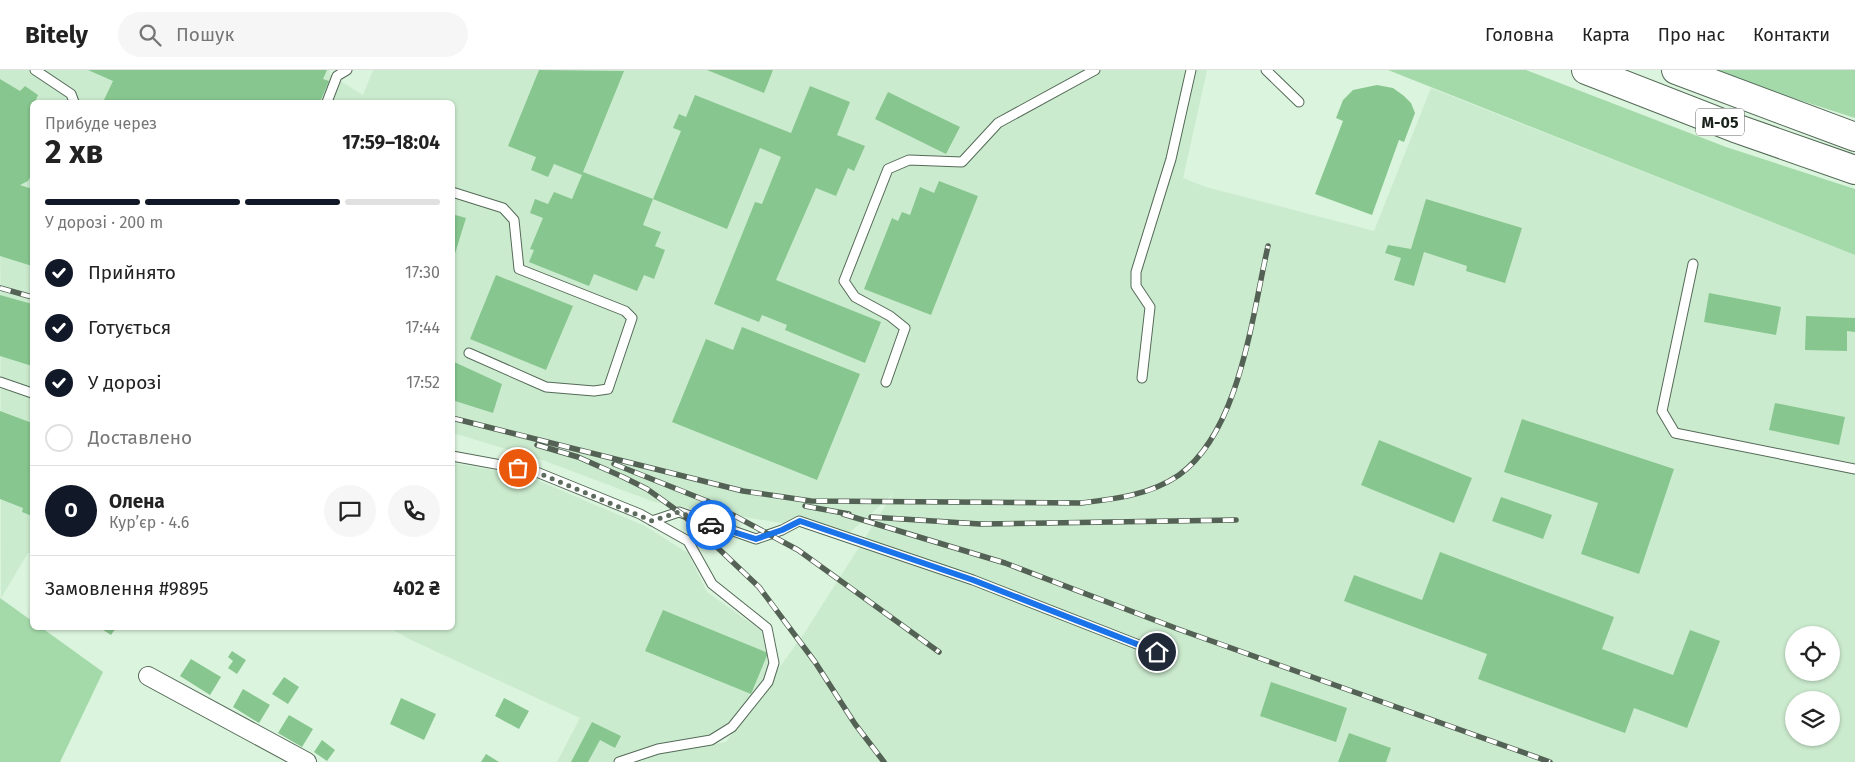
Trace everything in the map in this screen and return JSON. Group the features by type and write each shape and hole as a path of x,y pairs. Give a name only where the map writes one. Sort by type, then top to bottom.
{"main road":[{"name":"М-05","path":"1586,70 1735,128 1855,170"},
{"name":"М-05","path":"1676,70 1855,137"}],"street":[{"path":"148,676 306,762"}],"lane":[{"path":"35,70 71,94 73,100"},
{"path":"328,100 337,76 347,70"},
{"path":"886,382 905,328 890,316 855,297 844,281 888,169 909,160 962,162 998,123 1095,70"},
{"path":"1142,378 1150,307 1136,286 1136,272 1172,159 1191,70"},
{"path":"1266,70 1298,102"},
{"path":"455,193 503,208 514,220 519,269 625,311 632,318 608,389 546,387 469,353"},
{"path":"1693,264 1662,411 1675,433 1855,469"},
{"path":"0,382 30,392"},
{"path":"455,457 534,471 652,521 688,541 712,584 767,628 774,663 768,682 732,727 711,740 658,749 619,762"},
{"path":"652,521 679,512 756,539 782,530 800,521 973,580 1157,652"}],"shaded area":[{"path":"0,70 330,70 329,74 363,95 373,70 1207,70 1183,178 1206,187 1374,231 1431,88 1855,255 1855,762 630,762 663,752 726,742 805,632 893,494 848,534 654,502 545,461 455,434 455,100 30,100 30,554 28,553 1,598"},
{"path":"455,463 527,476 645,526 688,553 707,592 763,632 771,663 764,681 728,726 711,736 615,762 557,762 580,718 393,630 455,630"}],"green space":[{"path":"1388,70 1526,70 1726,147 1855,189 1855,255"},
{"path":"1713,70 1855,70 1855,118 1740,81"},
{"path":"0,598 30,620 30,630 45,630 103,672 60,762 0,762"}],"building":[{"path":"88,70 327,70 323,79 329,81 321,100 104,100 113,81"},
{"path":"539,70 624,71 583,172 653,199 643,225 661,232 655,246 665,250 654,279 644,275 637,291 594,274 589,286 529,262 534,250 530,249 543,218 530,213 535,199 548,204 554,192 572,199 582,175 554,164 548,177 531,170 536,157 508,146"},
{"path":"707,70 773,70 764,93"},
{"path":"0,79 20,91 25,86 38,95 36,100 30,100 30,178 28,181 20,185 30,188 30,265 0,256"},
{"path":"1377,85 1393,88 1404,96 1411,103 1415,113 1404,142 1399,140 1372,215 1315,194 1343,121 1336,118 1343,100 1353,90"},
{"path":"810,86 850,102 837,135 865,146 854,171 848,168 836,196 816,188 776,280 881,322 865,363 785,330 787,325 762,315 759,322 714,304 755,202 762,204 781,157 760,148 727,229 653,199 681,131 673,128 679,114 686,117 695,95 791,133"},
{"path":"888,92 960,127 946,154 875,119"},
{"path":"939,181 978,196 931,315 864,289 892,218 898,221 902,212 910,215 920,187 934,193"},
{"path":"1426,199 1522,228 1505,283 1466,271 1467,266 1424,252 1414,286 1394,280 1401,258 1385,253 1388,245 1411,249"},
{"path":"455,215 466,218 455,254"},
{"path":"496,275 573,306 546,370 470,339"},
{"path":"1709,293 1781,307 1776,335 1704,322"},
{"path":"0,295 30,303 30,365 0,356"},
{"path":"1806,316 1855,318 1855,332 1847,331 1847,351 1805,350"},
{"path":"742,327 860,374 817,480 672,422 706,339 733,350"},
{"path":"455,362 502,384 493,413 455,401"},
{"path":"1775,403 1845,417 1839,445 1769,430"},
{"path":"0,411 30,422 30,515 22,512 23,508 0,499"},
{"path":"1522,419 1674,469 1639,574 1581,554 1598,503 1504,472"},
{"path":"1379,440 1472,478 1454,523 1361,485"},
{"path":"1501,497 1552,515 1543,539 1492,521"},
{"path":"1440,552 1614,617 1602,649 1673,675 1690,630 1720,641 1687,728 1634,708 1625,733 1478,679 1487,654 1344,601 1354,575 1422,600"},
{"path":"663,610 768,653 751,694 645,651"},
{"path":"103,630 115,630 111,635"},
{"path":"232,651 246,660 237,674 228,668 233,661 228,657"},
{"path":"191,659 221,677 210,695 180,676"},
{"path":"284,677 299,687 288,704 272,694"},
{"path":"1271,682 1347,708 1336,742 1260,716"},
{"path":"243,689 270,705 259,723 233,707"},
{"path":"401,698 436,714 424,740 390,724"},
{"path":"504,698 529,711 519,729 495,716"},
{"path":"289,715 313,729 302,747 278,733"},
{"path":"592,722 621,736 615,748 600,740 588,762 571,762"},
{"path":"1349,733 1391,748 1386,762 1338,762"},
{"path":"322,740 335,750 327,761 314,752"},
{"path":"486,754 499,762 481,762"}],"railway":[{"path":"455,419 743,491 811,501 1081,503 1119,498 1144,492 1179,475 1200,455 1216,430 1230,402 1240,370 1249,338 1268,246"},
{"path":"0,288 30,296"},
{"path":"537,445 578,457 623,477 647,489 682,514 759,587 815,662 855,724 884,762"},
{"path":"614,464 707,501 798,550 939,652"},
{"path":"805,506 849,514"},
{"path":"843,514 1005,563 1178,629 1550,762"},
{"path":"871,517 980,524 1236,520"}],"way so far":[{"path":"518,468 534,471 640,514 652,521 679,512 711,525"}],"route":[{"path":"711,525 756,539 771,535 800,521 973,580 1157,652"}]}
